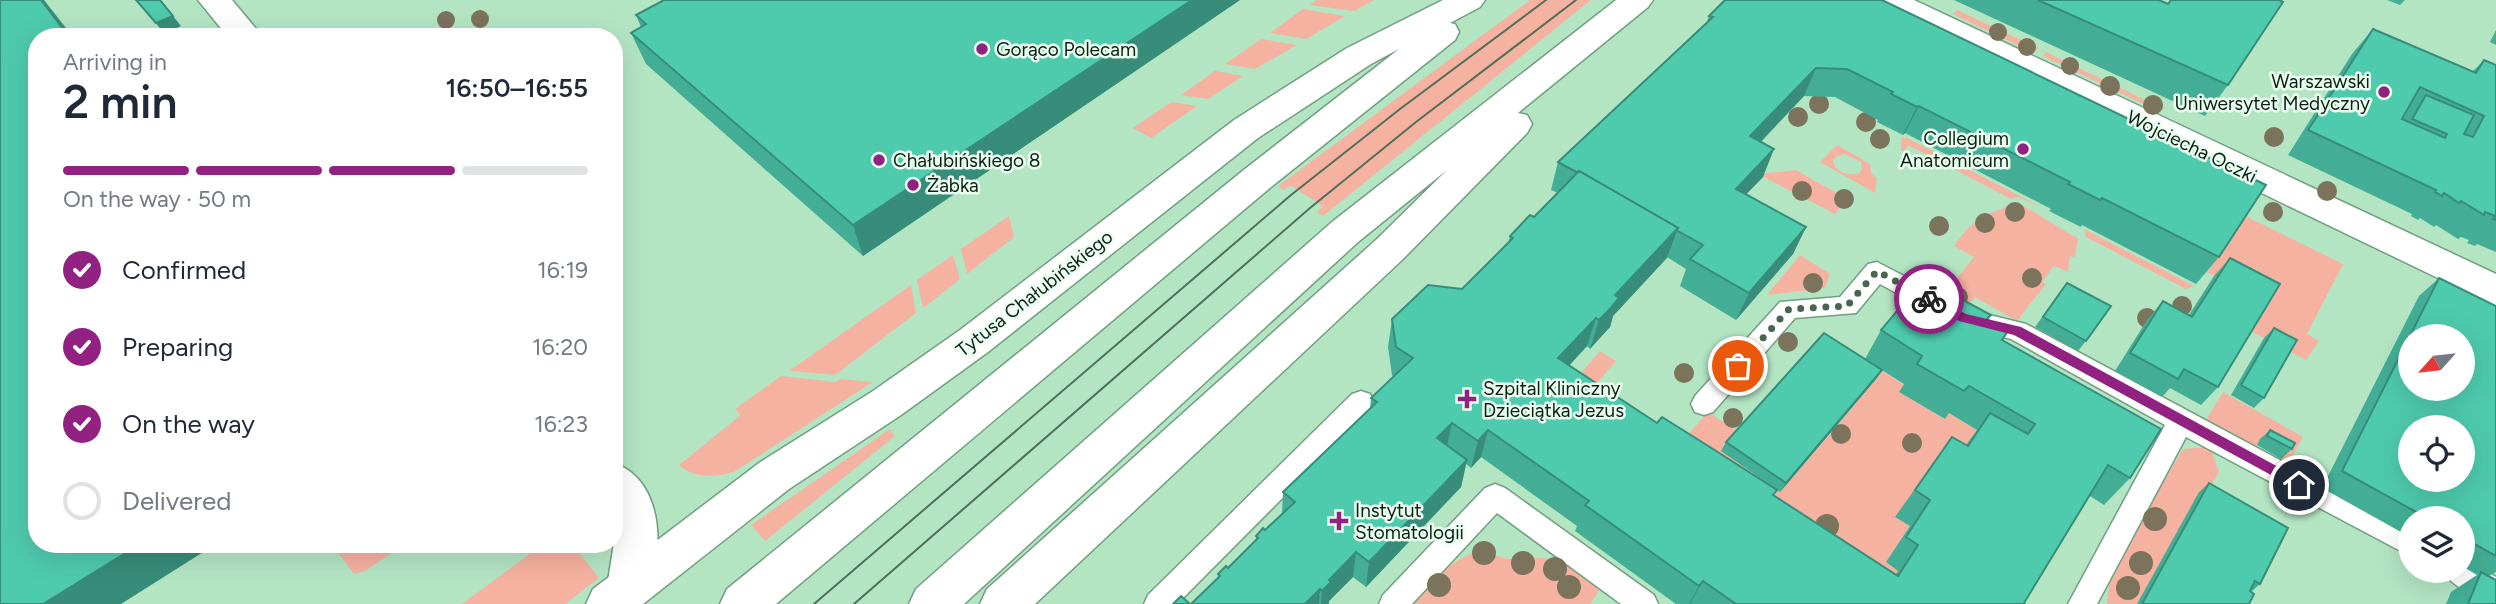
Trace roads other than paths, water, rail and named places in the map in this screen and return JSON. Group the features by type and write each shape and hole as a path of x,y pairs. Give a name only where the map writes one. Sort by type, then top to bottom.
{"main road":[{"path":"214,0 239,28"},
{"name":"Tytusa Chałubińskiego","path":"619,596 774,476 974,341 1246,129 1359,56 1469,0"},
{"path":"743,604 1258,177 1483,0"},
{"path":"932,604 1345,232 1638,0"},
{"path":"1003,604 1390,249 1638,0"},
{"name":"Wojciecha Oczki","path":"1891,2 2496,291"},
{"path":"619,596 639,529 630,499 623,491"}],"lane":[{"path":"1704,404 1789,309 1847,306 1877,271 1963,318 2017,331 2398,538"},
{"path":"1157,604 1362,402"},
{"path":"2082,604 2181,421"},
{"path":"1393,604 1495,496 1644,604"},
{"path":"2475,580 2496,592"}],"tram line":[{"path":"814,604 1291,195 1400,109 1546,0"},
{"path":"854,604 1310,208 1416,122 1576,0"}],"place":[{"name":"Gorąco Polecam","path":"982,49"},
{"name":"Warszawski Uniwersytet Medyczny","path":"2384,92"},
{"name":"Collegium Anatomicum","path":"2023,149"},
{"name":"Chałubińskiego 8","path":"879,160"},
{"name":"Żabka","path":"913,185"},
{"name":"Szpital Kliniczny Dzieciątka Jezus","path":"1467,399"},
{"name":"Instytut Stomatologii","path":"1339,521"}]}
